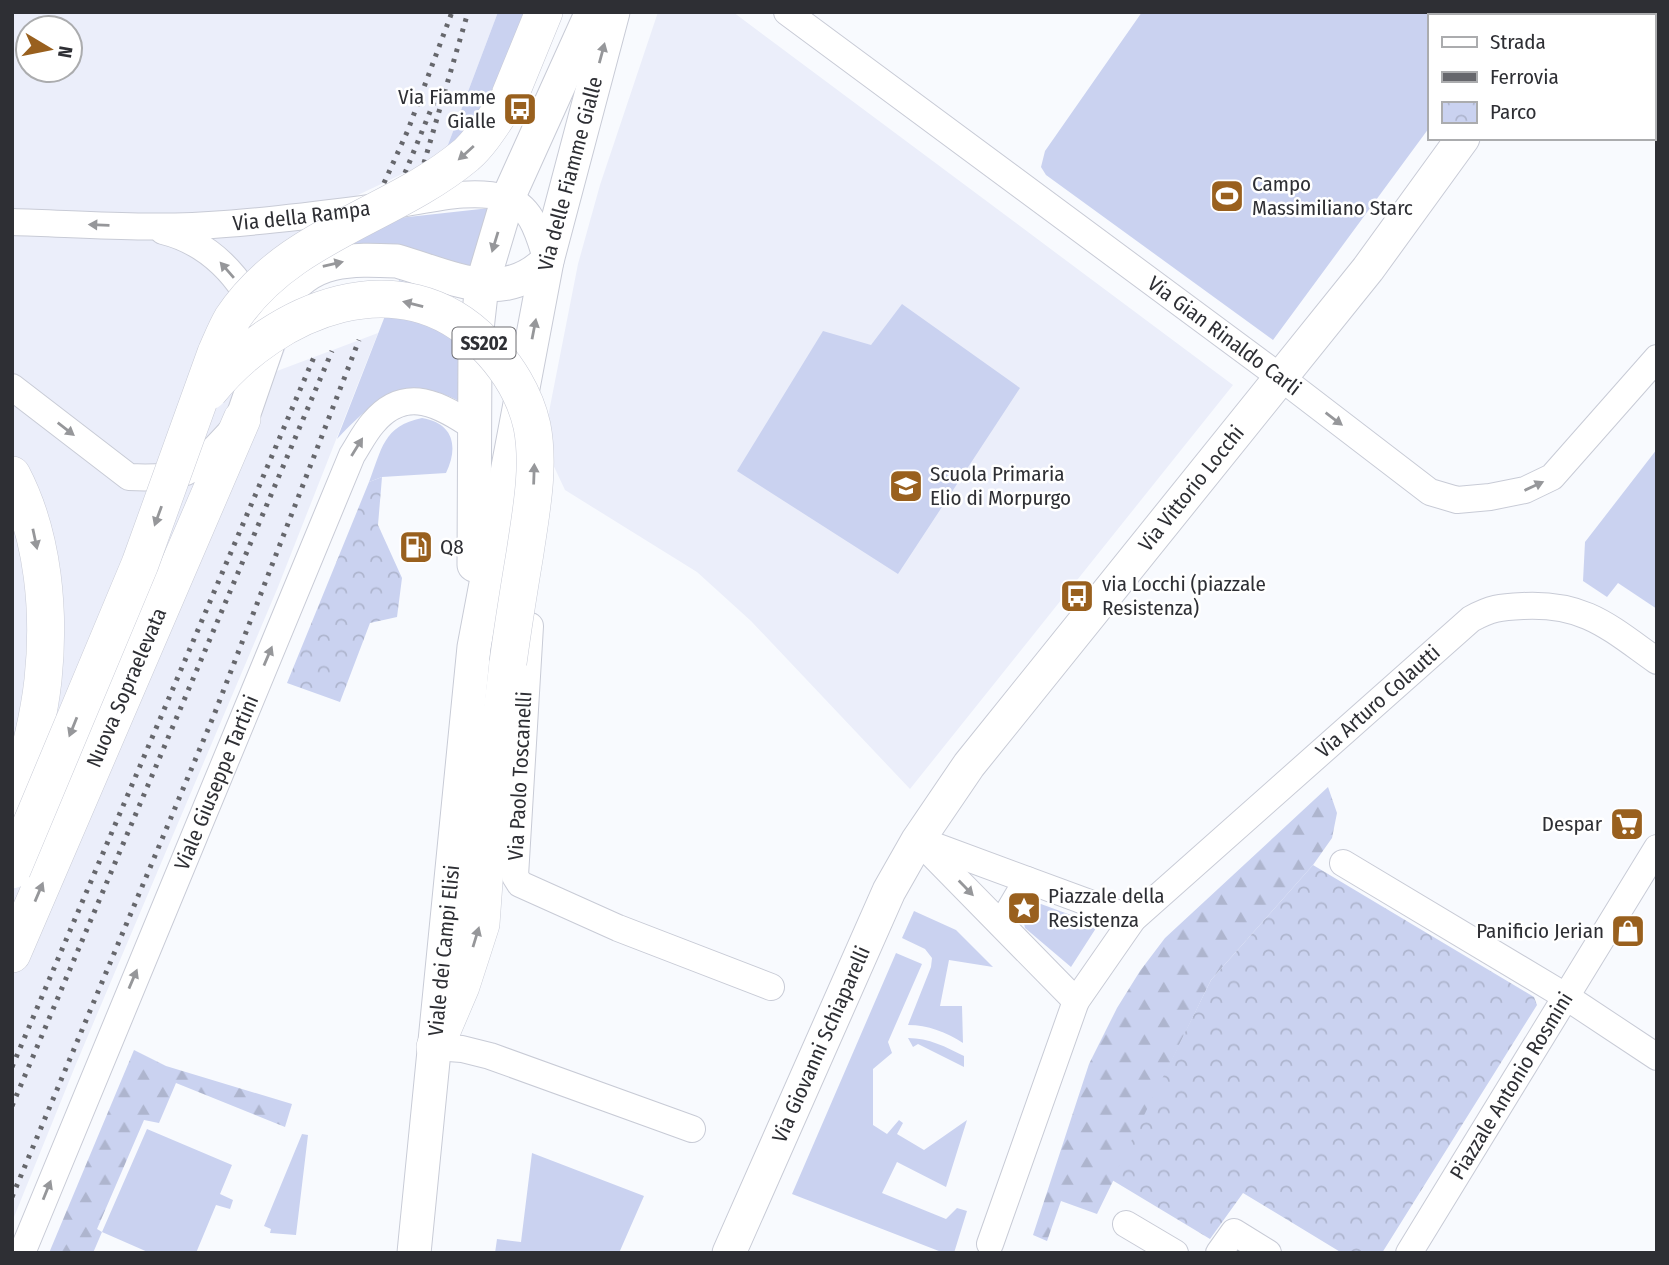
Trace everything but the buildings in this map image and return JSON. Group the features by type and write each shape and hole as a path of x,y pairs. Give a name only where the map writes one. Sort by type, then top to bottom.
{"highway":[{"name":"SS202","path":"198,405 216,353 232,320 255,291 281,267 310,246 435,177 467,153 508,100 544,12"},
{"name":"SS202","path":"198,405 228,368 282,327 344,302 381,297 418,304 448,316 477,335 500,359 518,388 531,425 533,491 488,827 481,924 461,986 435,1047"},
{"name":"Nuova Sopraelevata","path":"12,870 140,564 198,405"},
{"name":"Nuova Sopraelevata","path":"12,954 242,419"},
{"path":"12,475 34,531 45,623 43,681 33,737 12,817"}],"main road":[{"name":"Via delle Fiamme Gialle","path":"482,285 508,198 592,12"},
{"name":"Via delle Fiamme Gialle","path":"547,261 613,12"},
{"name":"Via Vittorio Locchi","path":"918,839 969,765 1368,269 1463,140"},
{"path":"242,419 274,322 292,285 304,275 328,264 361,260 397,261 482,285 501,286 520,282 535,273 547,261"},
{"name":"Viale dei Campi Elisi","path":"414,1253 474,647 547,261"},
{"name":"Viale dei Campi Elisi","path":"474,647 475,347 482,285"},
{"name":"Via Giovanni Schiaparelli","path":"729,1253 889,891 918,839"}],"street":[{"name":"Via Gian Rinaldo Carli","path":"787,12 1280,377 1430,492 1457,500 1525,490 1552,477 1657,358"},
{"name":"Via della Rampa","path":"457,196 495,179 531,146"},
{"name":"Via della Rampa","path":"12,222 145,227 223,225 457,196 487,195 508,198"},
{"name":"Via delle Fiamme Gialle","path":"508,198 526,209 538,231 547,261"},
{"name":"Via della Rampa","path":"145,227 177,234 202,247 223,264 244,290 259,321 265,353"},
{"path":"12,387 129,477 147,478 187,471 217,447 242,419"},
{"name":"Viale Giuseppe Tartini","path":"22,1253 124,1000 352,455 374,422 396,403 416,401 444,407 475,428"},
{"name":"Via Paolo Toscanelli","path":"500,505 520,508 536,526 541,550 527,654 515,876 520,884 594,918 771,987"},
{"name":"Via Arturo Colautti","path":"1133,919 1462,627 1491,608 1548,605 1577,610 1600,621 1657,661"},
{"path":"918,839 1133,919 1076,1001 990,1244"},
{"path":"918,839 1076,1001"},
{"path":"1657,848 1565,996 1657,1057"},
{"name":"Piazzale Antonio Rosmini","path":"1343,863 1565,996 1409,1253"},
{"path":"1002,924 1027,880"},
{"path":"435,1047 462,1049 490,1056 692,1129"},
{"path":"1126,1224 1175,1253"},
{"path":"1219,1253 1234,1232 1268,1253"}],"shaded area":[{"path":"12,12 498,12 446,150 434,159 341,203 277,371 378,333 278,587 12,1222"},
{"name":"Scuola Primaria Elio di Morpurgo","path":"658,12 733,12 1233,385 910,789 751,621 697,572 565,490 549,456 546,427 578,264 600,185"}],"green space":[{"path":"498,12 525,12 495,89 475,125 446,150"},
{"name":"Campo Massimiliano Starc","path":"1142,12 1509,12 1428,14 1428,129 1273,340 1046,175 1041,167 1045,151"},
{"path":"490,208 475,267 388,245 347,244 399,218"},
{"path":"399,280 420,288 461,328 462,403 424,390 393,394 364,412 337,439"},
{"path":"902,304 1020,388 898,574 737,471 823,331 871,345"},
{"path":"422,418 447,430 452,454 446,473 382,477 369,482 381,449 392,433 409,422"},
{"path":"1657,449 1657,609 1618,583 1607,597 1583,581 1585,542"},
{"path":"382,477 378,525 402,578 397,617 370,623 340,702 287,683 369,482"},
{"path":"1328,787 1337,813 1332,838 1313,865 1211,980 1097,1214 1061,1201 1047,1241 1033,1235 1089,1064 1117,1008 1140,971 1165,938"},
{"path":"1313,865 1534,997 1537,1005 1382,1253 1342,1253 1243,1193 1210,1239 1112,1180 1211,980"},
{"path":"1041,904 1098,925 1071,967 1025,928 1025,910 1032,905"},
{"path":"914,911 956,930 993,967 949,960 940,1006 962,1006 963,1043 937,1030 908,1025 932,958 925,949 902,938"},
{"path":"896,953 922,964 888,1042 892,1053 873,1069 873,1125 887,1134 899,1120 903,1123 897,1134 924,1150 967,1120 946,1187 897,1162 882,1193 946,1219 957,1208 967,1211 954,1253 944,1253 792,1194"},
{"path":"908,1038 930,1041 964,1056 964,1067 918,1044 913,1047"},
{"path":"134,1050 166,1066 292,1104 285,1127 176,1083 159,1123 144,1120 97,1229 102,1232 93,1253 49,1253"},
{"path":"147,1129 232,1165 220,1194 233,1200 230,1209 216,1205 196,1253 150,1253 102,1232"},
{"path":"302,1134 308,1135 296,1235 270,1233 271,1229 264,1226"},
{"path":"532,1153 644,1196 619,1253 495,1253 497,1239 521,1242"}],"railway":[{"path":"384,183 408,130 452,12"},
{"path":"424,163 468,12"},
{"path":"405,173 434,102"},
{"path":"12,1197 214,715 359,340"},
{"path":"12,1106 332,351"},
{"path":"12,1067 314,357"}],"place":[{"name":"Via Fiamme Gialle","path":"520,109"},
{"name":"Campo Massimiliano Starc","path":"1227,196"},
{"name":"Scuola Primaria Elio di Morpurgo","path":"906,486"},
{"name":"Q8","path":"416,547"},
{"name":"via Locchi (piazzale Resistenza)","path":"1077,596"},
{"name":"Despar","path":"1627,824"},
{"name":"Piazzale della Resistenza","path":"1024,908"},
{"name":"Panificio Jerian","path":"1628,931"}]}
